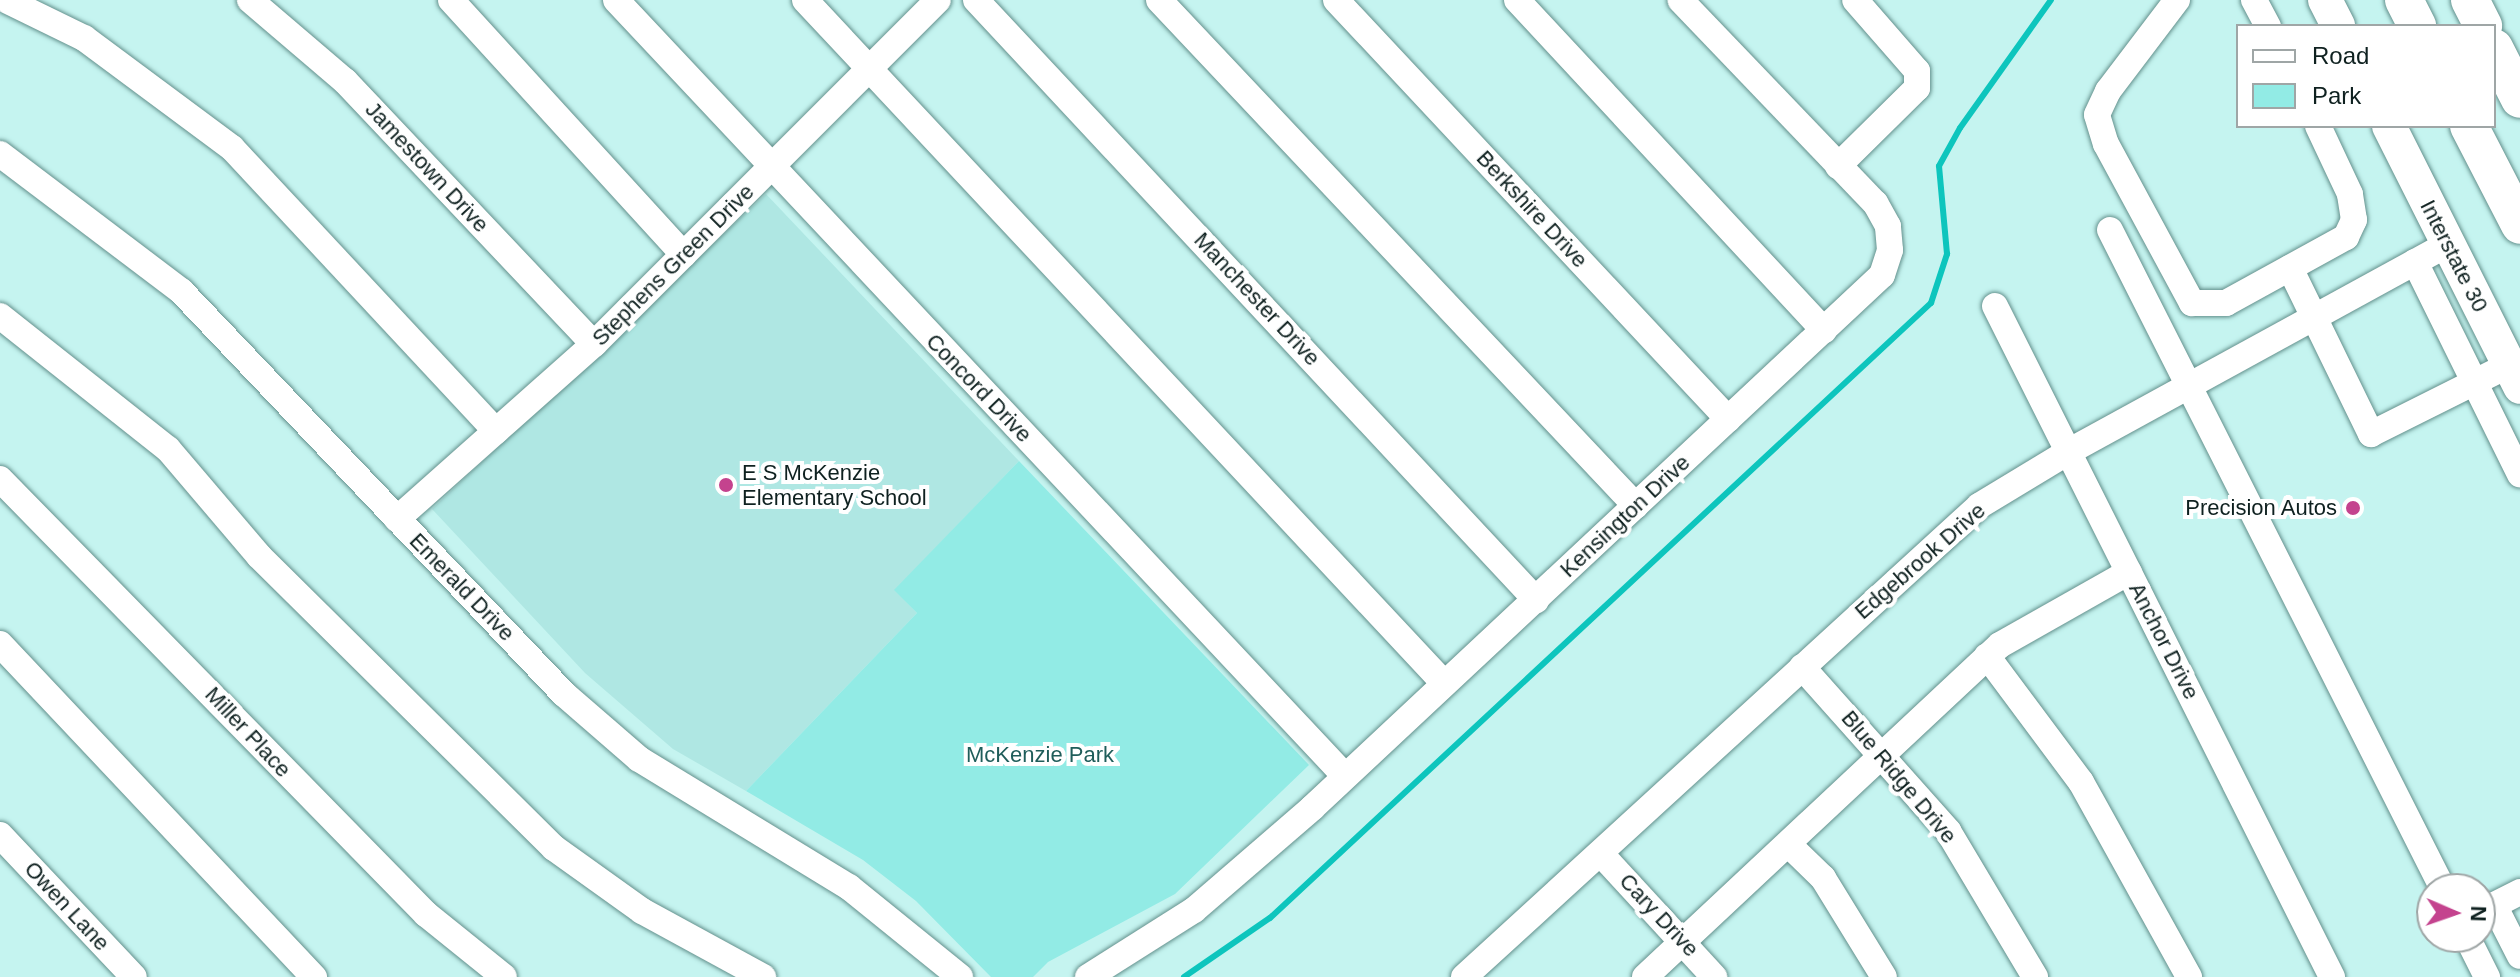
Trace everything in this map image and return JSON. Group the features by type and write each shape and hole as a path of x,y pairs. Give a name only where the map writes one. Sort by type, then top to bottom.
{"highway":[{"path":"2404,0 2416,24"},
{"path":"2470,0 2482,24"},
{"path":"2496,52 2520,99"},
{"path":"2470,128 2520,225"}],"main road":[{"path":"2325,0 2337,24"},
{"name":"Interstate 30","path":"2390,128 2514,376"}],"street":[{"path":"0,18 9,0 84,38 232,148 496,431"},
{"name":"Jamestown Drive","path":"250,0 345,81 594,344"},
{"path":"451,0 684,255"},
{"name":"Concord Drive","path":"616,0 1343,774"},
{"path":"805,0 1444,683"},
{"name":"Stephens Green Drive","path":"397,519 594,344 938,0"},
{"name":"Manchester Drive","path":"976,0 1536,600"},
{"path":"1159,0 1636,506"},
{"name":"Berkshire Drive","path":"1336,0 1728,419"},
{"path":"1517,0 1824,330"},
{"name":"Kensington Drive","path":"1088,977 1194,910 1312,808 1343,774 1536,600 1882,275 1890,250 1888,226 1875,203 1680,0"},
{"path":"1838,166 1917,88 1917,71 1910,61 1855,0"},
{"path":"2177,0 2108,91 2097,115 2106,144 2192,303 2226,303 2346,237 2354,220 2350,194 2319,128"},
{"path":"2254,0 2267,24"},
{"name":"Emerald Drive","path":"0,154 181,291 564,694 639,759 849,887 960,977"},
{"path":"2110,230 2435,873"},
{"name":"Edgebrook Drive","path":"1464,977 1602,855 1979,506 2189,384 2448,244"},
{"path":"2415,262 2519,470"},
{"path":"2290,268 2371,434 2474,381 2514,376"},
{"name":"Anchor Drive","path":"1995,306 2332,977"},
{"path":"0,316 168,449 280,578 554,848 642,911 763,977"},
{"name":"Miller Place","path":"0,479 426,914 504,977"},
{"path":"1645,977 1987,656 2129,572"},
{"path":"0,644 314,977"},
{"path":"1987,656 2027,717 2081,782 2189,977"},
{"name":"Blue Ridge Drive","path":"1802,667 1884,754 1948,831 2035,977"},
{"name":"Owen Lane","path":"0,835 134,977"},
{"path":"1788,844 1823,878 1884,977"},
{"name":"Cary Drive","path":"1602,855 1686,940 1714,977"},
{"path":"2520,892 2494,905 2520,956"},
{"path":"2475,953 2487,977"}],"shaded area":[{"name":"E S McKenzie Elementary School","path":"766,194 1019,461 895,590 917,613 746,791 673,749 585,673 432,509"}],"green space":[{"name":"McKenzie Park","path":"1019,461 1309,765 1175,894 1048,962 1033,977 991,977 916,901 863,860 746,791 917,613 894,590"}],"waterway":[{"path":"1184,977 1270,918 1931,303 1947,254 1939,166 1960,128 2051,0"}],"place":[{"name":"E S McKenzie Elementary School","path":"726,485"},
{"name":"Precision Autos","path":"2353,508"}]}
